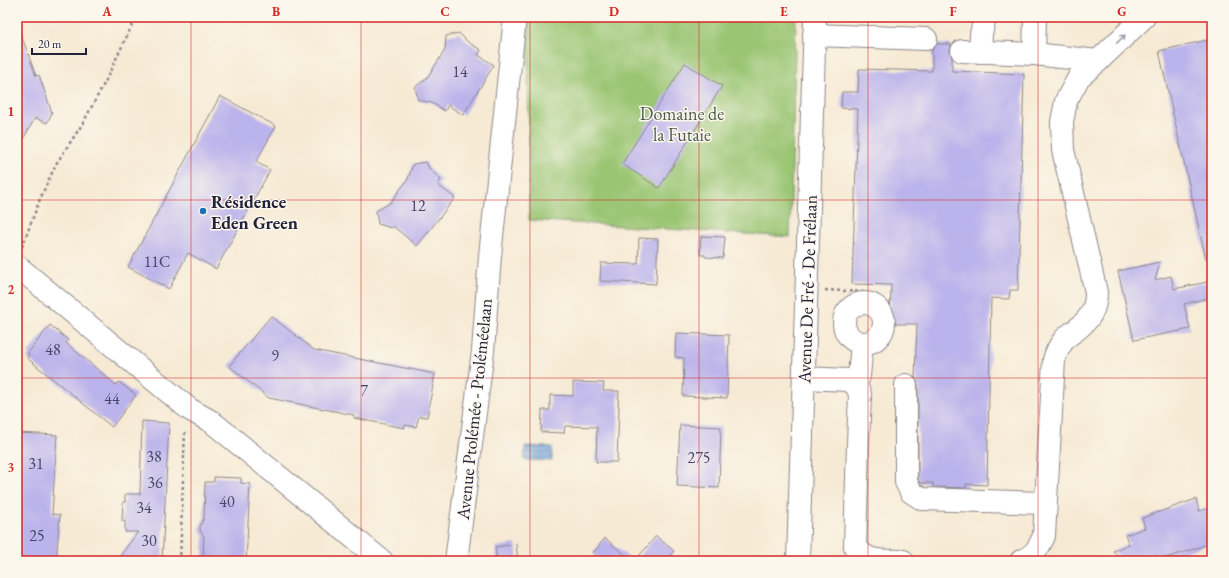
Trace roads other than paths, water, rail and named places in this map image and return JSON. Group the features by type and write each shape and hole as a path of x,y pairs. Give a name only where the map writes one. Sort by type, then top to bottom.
{"street":[{"name":"Avenue Ptolémée - Ptoléméelaan","path":"456,561 484,351 490,256 515,17"},
{"path":"985,17 981,34 971,52 1034,54 1098,61"},
{"path":"1034,54 1035,17"},
{"path":"1021,561 1030,557 1038,548 1044,536 1054,360 1058,348 1064,338 1084,324 1096,304 1096,292 1063,150 1062,122 1066,102 1079,77 1144,17"},
{"path":"815,26 926,39"},
{"name":"Avenue De Fré - De Frélaan","path":"798,561 815,26"},
{"path":"18,260 189,409 212,422 382,561"},
{"path":"856,385 859,376 862,343"},
{"path":"804,378 848,380 856,385 860,394 854,554 860,554 870,560 903,561"},
{"path":"906,385 906,482 910,492 922,498 1045,503"}],"water":[{"path":"525,446 552,447 552,461 524,460"}],"place":[{"name":"Résidence Eden Green","path":"203,211"}],"park label":[{"name":"Domaine de la Futaie","path":"682,123"}]}
